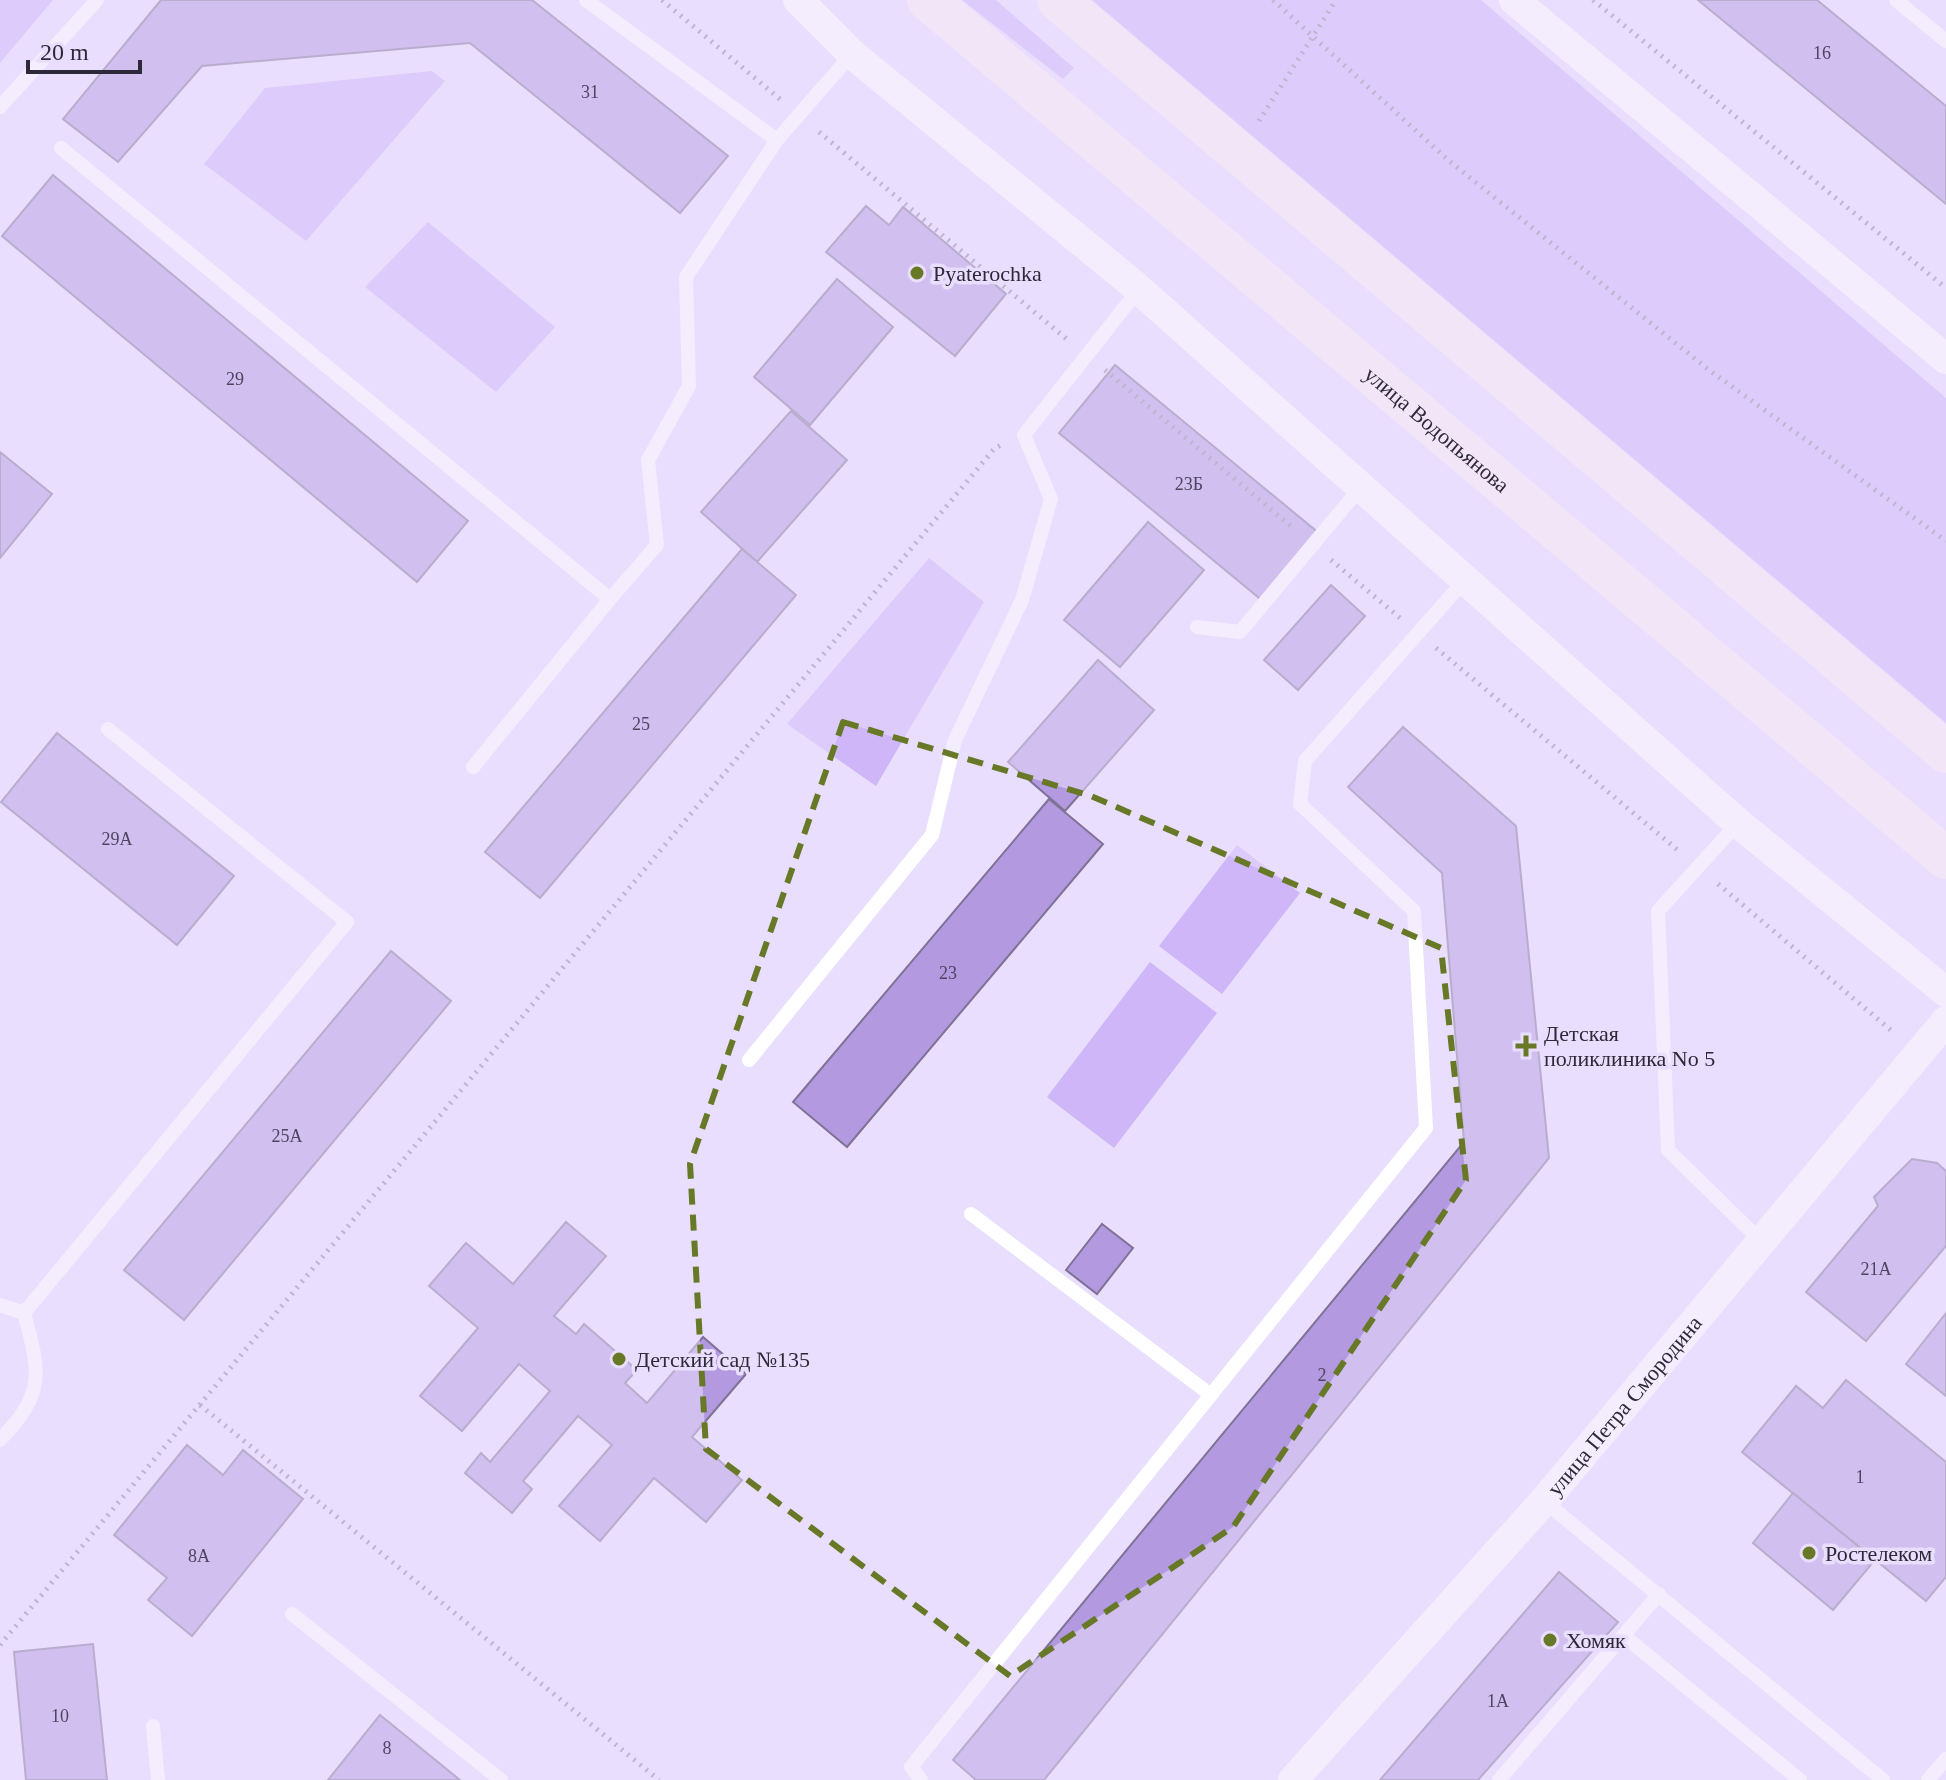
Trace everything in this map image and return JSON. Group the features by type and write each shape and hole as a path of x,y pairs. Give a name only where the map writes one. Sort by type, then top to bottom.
{"main road":[{"name":"улица Водопьянова","path":"928,0 1946,858"},
{"path":"1058,0 1946,752"}],"street":[{"path":"798,0 852,54 1139,289 1738,823 1946,992"},
{"path":"1514,0 1946,359"},
{"name":"улица Петра Смородина","path":"1293,1780 1544,1501 1946,1021"}],"lane":[{"path":"0,107 97,0"},
{"path":"586,0 777,140"},
{"path":"1896,0 1946,41"},
{"path":"473,767 657,545 648,460 689,386 686,277 777,140 852,54"},
{"path":"61,148 610,599"},
{"path":"749,1060 932,835 955,740 1022,600 1051,499 1024,435 1139,289"},
{"path":"1197,627 1240,632 1311,543 1361,487"},
{"path":"921,1780 911,1767 1426,1128 1414,911 1300,804 1305,761 1465,580"},
{"path":"24,1313 347,922 108,729"},
{"path":"1738,823 1658,911 1668,1150 1763,1243"},
{"path":"971,1214 1211,1395"},
{"path":"0,1305 24,1313"},
{"path":"0,1440 26,1412 38,1367 24,1313"},
{"path":"1544,1501 1883,1780"},
{"path":"1499,1780 1659,1594"},
{"path":"292,1614 501,1780"},
{"path":"1624,1636 1800,1780"},
{"path":"153,1726 158,1780"},
{"path":"1928,1780 1946,1759"}],"path":[{"path":"662,0 1893,1032"},
{"path":"1273,0 1448,160 1709,370 1946,541"},
{"path":"1252,132 1336,0"},
{"path":"1593,0 1946,288"},
{"path":"0,1645 994,449 1024,435"},
{"path":"200,1405 659,1780"}],"highlighted area":[{"path":"843,722 1091,796 1441,948 1466,1180 1233,1527 1010,1676 706,1449 690,1164"}],"shaded area":[{"path":"0,0 53,0 0,63"},
{"path":"962,0 996,0 1074,68 1063,79"},
{"path":"1092,0 1481,0 1946,398 1946,723"},
{"path":"432,71 445,81 306,241 204,164 265,88"},
{"path":"428,222 555,327 496,392 365,287"},
{"path":"929,558 984,602 876,786 787,724"},
{"path":"1237,845 1300,893 1222,994 1159,946"},
{"path":"1150,962 1217,1013 1114,1148 1047,1097"}],"building":[{"path":"161,0 532,0 728,156 680,213 470,43 202,66 118,162 63,119"},
{"path":"1698,0 1817,0 1946,106 1946,204"},
{"path":"53,175 468,521 417,582 2,236"},
{"name":"Pyaterochka","path":"866,206 889,225 903,207 1006,294 955,356 826,252"},
{"path":"837,279 893,327 810,425 754,377"},
{"path":"1115,365 1320,534 1264,602 1059,433"},
{"path":"791,411 847,460 757,562 701,512"},
{"path":"0,452 52,494 0,558"},
{"path":"1148,522 1204,570 1120,667 1064,620"},
{"path":"742,549 796,595 540,898 485,852"},
{"path":"1331,585 1365,616 1298,690 1264,660"},
{"path":"1098,660 1154,710 1065,811 1008,762"},
{"path":"1403,727 1516,826 1549,1158 1044,1780 976,1780 953,1760 1464,1142 1442,873 1348,787"},
{"path":"57,733 234,876 177,945 1,802"},
{"path":"1049,799 1103,844 847,1147 793,1102"},
{"path":"391,951 451,1001 184,1320 124,1270"},
{"path":"1912,1159 1937,1163 1946,1171 1946,1246 1866,1341 1806,1292 1878,1206 1874,1197"},
{"path":"566,1222 606,1256 554,1316 576,1334 584,1324 637,1370 625,1383 647,1403 703,1337 746,1374 692,1437 742,1480 706,1522 654,1478 600,1541 559,1506 612,1445 578,1416 523,1481 532,1489 512,1513 465,1473 481,1453 490,1462 550,1391 519,1364 462,1431 420,1396 478,1328 429,1286 466,1243 513,1284"},
{"path":"1102,1224 1133,1248 1097,1294 1066,1270"},
{"path":"1946,1313 1946,1396 1906,1364"},
{"name":"Ростелеком","path":"1846,1380 1946,1462 1946,1577 1926,1601 1742,1452 1796,1386 1823,1408"},
{"path":"187,1445 223,1475 243,1450 303,1499 192,1636 148,1600 167,1578 114,1535"},
{"path":"1793,1493 1875,1560 1833,1610 1753,1543"},
{"path":"1559,1572 1618,1622 1478,1780 1380,1780"},
{"path":"93,1644 107,1780 26,1780 14,1652"},
{"path":"380,1715 460,1780 328,1780"}],"place":[{"name":"Pyaterochka","path":"917,273"},
{"name":"Детская поликлиника No 5","path":"1526,1046"},
{"name":"Детский сад №135","path":"619,1359"},
{"name":"Ростелеком","path":"1809,1553"},
{"name":"Хомяк","path":"1550,1640"}]}
